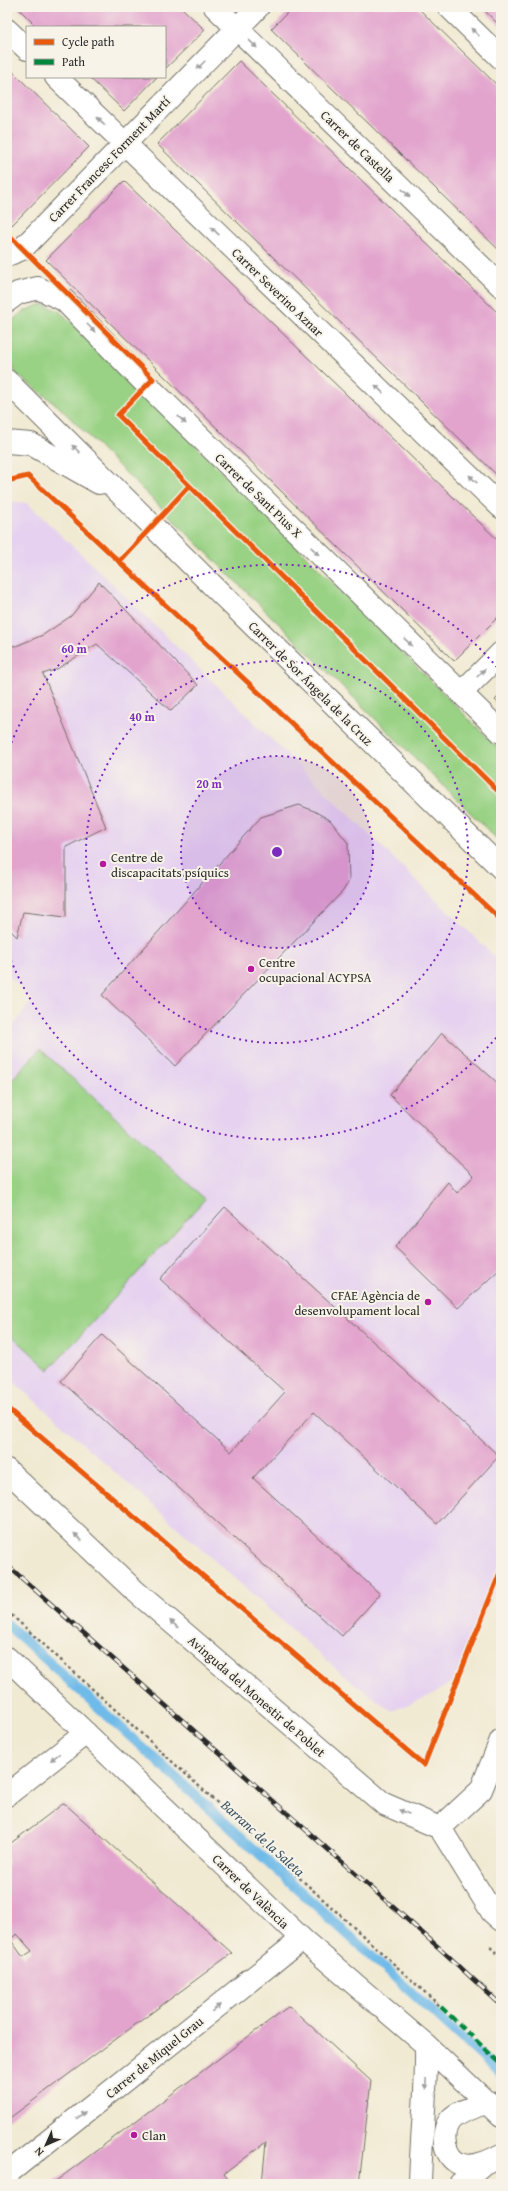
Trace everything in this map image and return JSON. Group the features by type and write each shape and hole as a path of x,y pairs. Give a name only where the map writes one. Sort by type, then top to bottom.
{"street":[{"name":"Carrer de Castella","path":"215,7 501,286"},
{"name":"Carrer Francesc Forment Martí","path":"12,249 124,143 258,7"},
{"path":"449,7 501,58"},
{"path":"7,30 26,48"},
{"name":"Carrer Severino Aznar","path":"57,78 501,507"},
{"name":"Carrer de Sant Pius X","path":"7,302 18,293 38,288 64,300 157,396 501,732"},
{"name":"Carrer de Sor Ángela de la Cruz","path":"7,381 501,868"},
{"name":"Carrer de Sor Ángela de la Cruz","path":"7,442 31,444 124,497"},
{"path":"461,693 501,653"},
{"name":"Avinguda del Monestir de Poblet","path":"7,1470 134,1590 384,1804 440,1828"},
{"name":"Carrer de València","path":"7,1658 302,1940 426,2045 494,2109"},
{"path":"7,1795 86,1733"},
{"path":"501,1740 481,1790 440,1828 492,1912 501,1920"},
{"name":"Carrer de Miquel Grau","path":"7,2174 302,1940"},
{"path":"420,2184 420,2140 427,2086 426,2045"},
{"path":"453,2160 446,2150 444,2139 446,2128 451,2119 460,2113 494,2109"},
{"path":"420,2140 446,2128"},
{"path":"420,2140 463,2165 493,2159"},
{"path":"460,2184 493,2159"}],"path":[{"path":"7,1611 441,2007"}],"shaded area":[{"path":"7,501 27,503 102,574 501,963 501,1571 459,1678 429,1696 392,1711 342,1674 7,1376 7,1034 32,1001 7,973"}],"green space":[{"path":"42,304 59,311 79,329 501,751 501,843 57,405 16,374 7,353 7,331 9,324 22,312"},
{"path":"40,1049 205,1199 49,1370 7,1331 7,1085"}],"building":[{"path":"17,7 181,7 205,30 166,68 166,26 36,26"},
{"path":"293,7 417,7 501,89 501,252 271,29"},
{"path":"481,7 501,7 501,27"},
{"path":"239,61 501,316 501,479 157,144"},
{"path":"7,66 89,147 12,225 7,221"},
{"path":"90,78 156,78 124,111"},
{"path":"124,181 501,543 501,614 454,661 46,260"},
{"path":"99,582 198,685 171,711 97,644 57,669 43,674 106,827 66,847 66,917 23,912 17,937 7,927 7,645 16,646 43,635 71,616"},
{"path":"501,694 501,706 495,700"},
{"path":"299,805 330,820 348,843 349,881 343,891 175,1066 102,995 261,817"},
{"path":"442,1033 501,1086 501,1268 458,1308 395,1247 448,1182 457,1193 474,1176 390,1095"},
{"path":"225,1207 499,1456 437,1524 314,1412 253,1478 380,1594 342,1636 61,1381 102,1335 231,1452 285,1392 160,1279"},
{"path":"64,1803 232,1953 7,2120 7,1846","holes":["17,1934 32,1951 23,1957 10,1939"]},
{"path":"289,2006 371,2081 359,2184 262,2184 266,2142 224,2174 232,2184 52,2184"}],"waterway":[{"name":"Barranc de la Saleta","path":"7,1624 501,2074"}],"railway":[{"path":"7,1565 446,1954 501,2005"}],"marked path":[{"path":"441,2007 501,2064"}],"cycle path":[{"path":"7,233 153,379 118,415 501,794"},
{"path":"7,481 28,476 501,920"},
{"path":"119,562 189,486"},
{"path":"7,1408 424,1765 501,1570"}],"place":[{"name":"Centre de discapacitats psíquics","path":"103,864"},
{"name":"Centre ocupacional ACYPSA","path":"251,969"},
{"name":"CFAE Agència de desenvolupament local","path":"428,1302"},
{"name":"Clan","path":"134,2135"}]}
